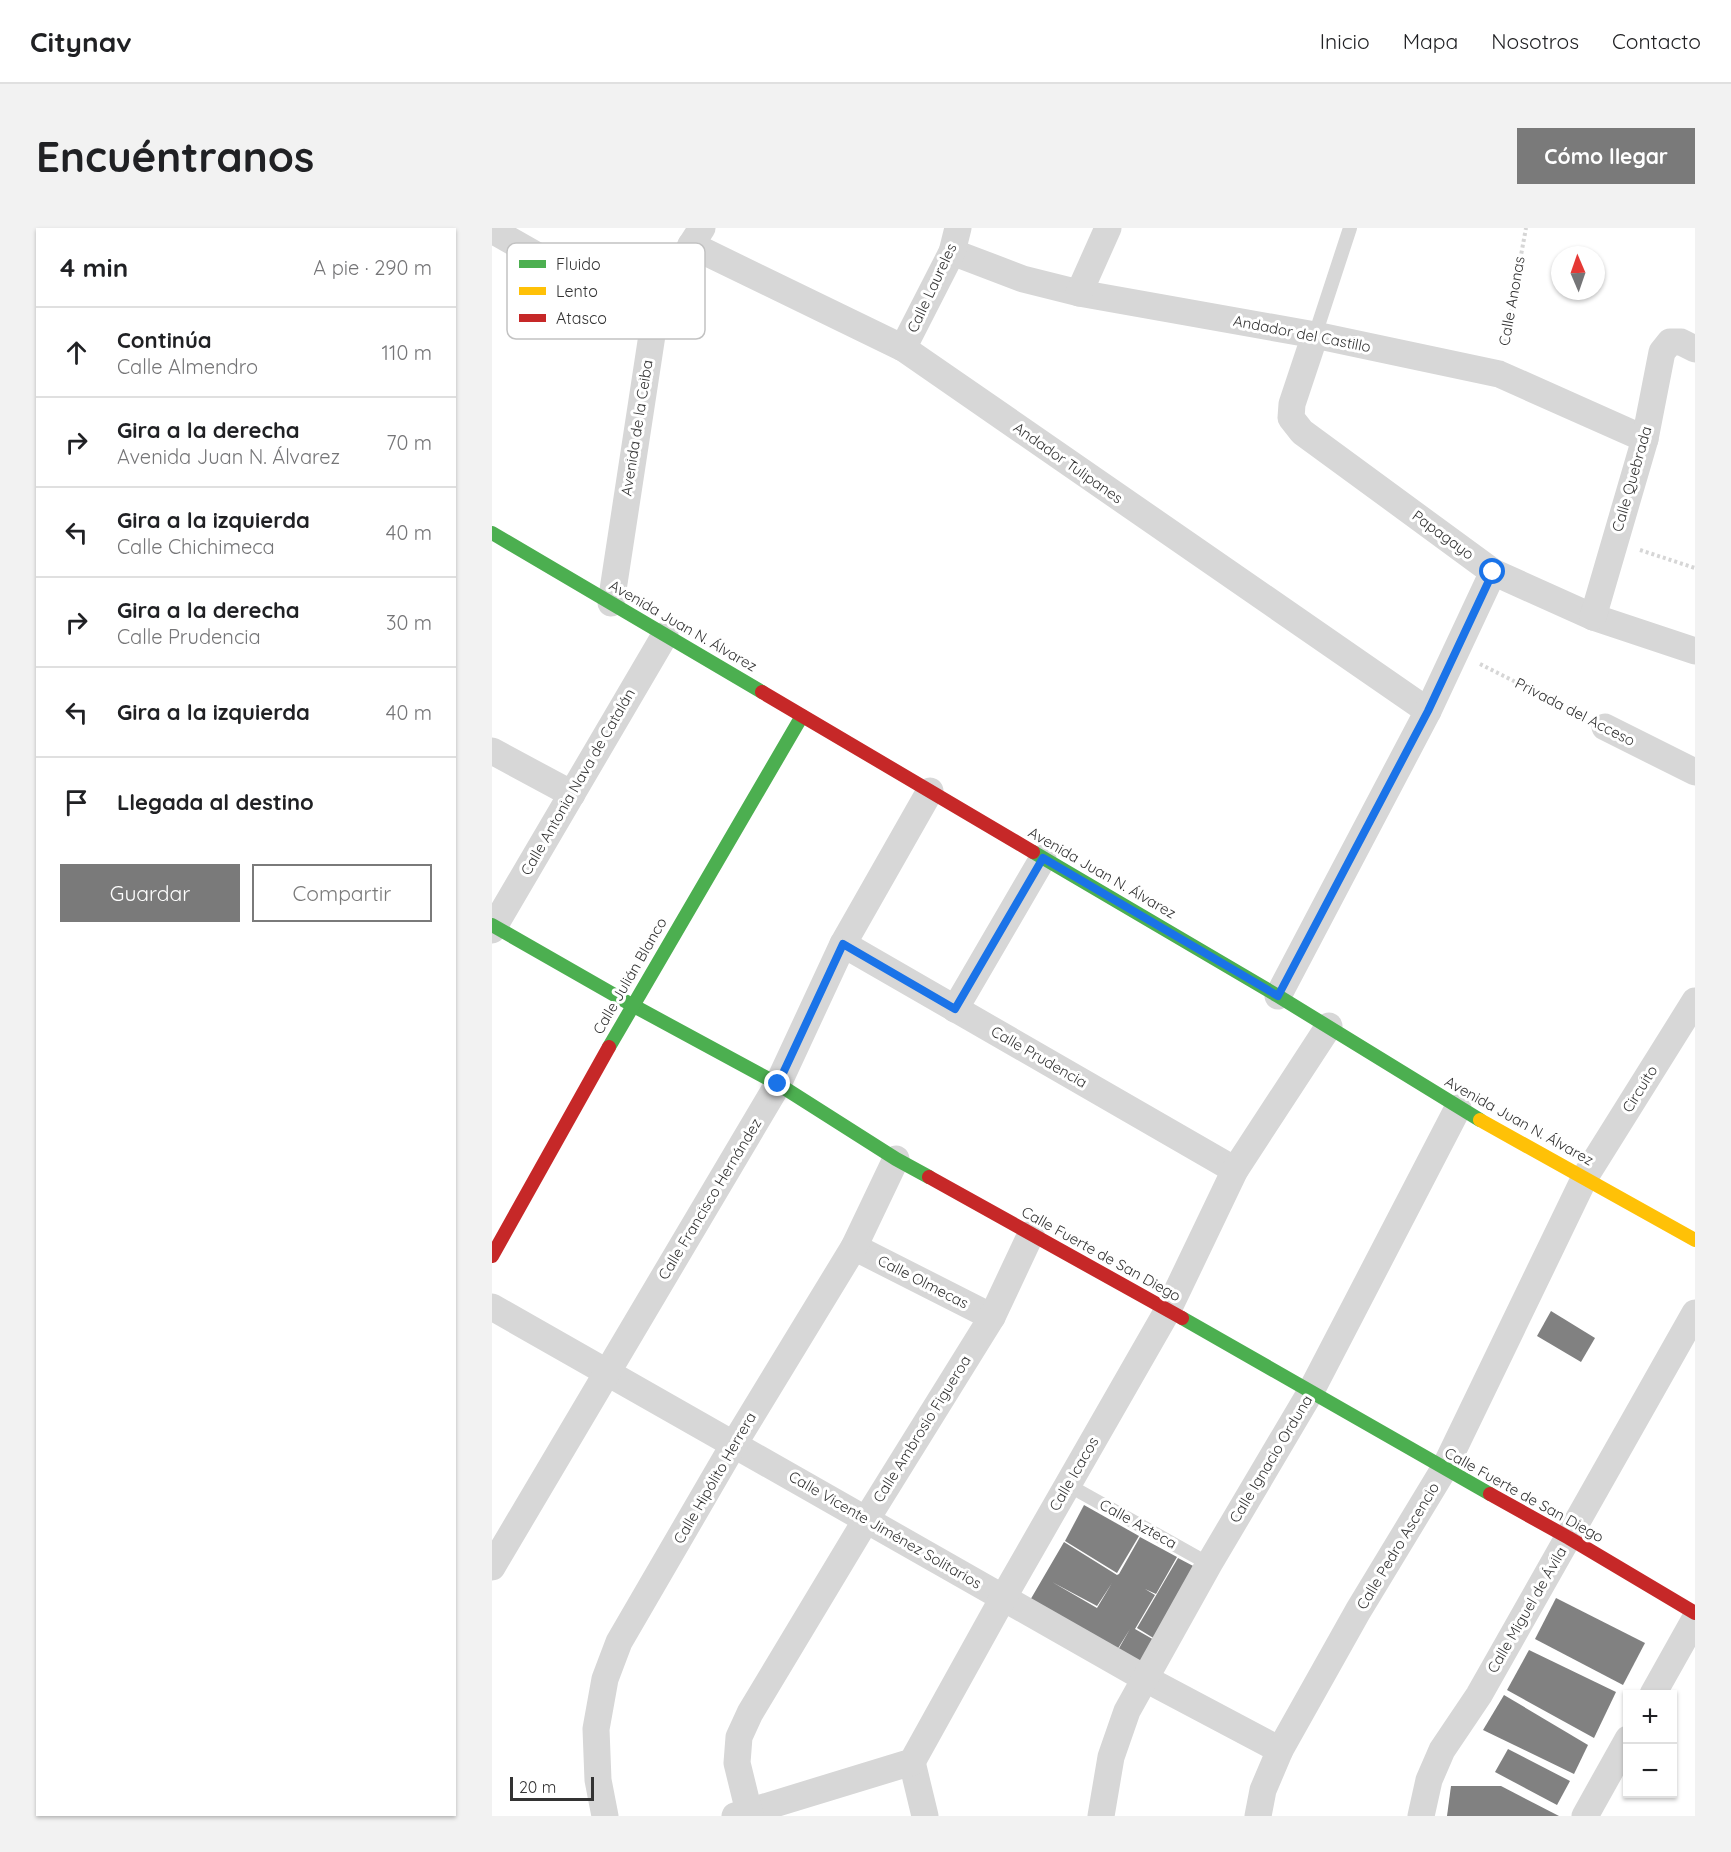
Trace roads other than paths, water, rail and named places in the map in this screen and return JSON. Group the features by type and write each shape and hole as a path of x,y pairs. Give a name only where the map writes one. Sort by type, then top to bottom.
{"main road":[{"name":"Avenida Juan N. Álvarez","path":"492,533 1329,1026 1458,1108 1695,1240"},
{"name":"Calle Julián Blanco","path":"492,1256 632,1005 802,716"},
{"name":"Calle Fuerte de San Diego","path":"493,927 778,1084 896,1159 1168,1310 1695,1612"}],"street":[{"path":"1080,293 1108,228"},
{"path":"492,230 515,243"},
{"name":"Andador Tulipanes","path":"696,237 903,348 1428,711"},
{"name":"Andador del Castillo","path":"955,240 1023,279 1080,293 1315,335 1499,374 1645,439"},
{"name":"Calle Laureles","path":"903,348 955,240"},
{"name":"Papagayo","path":"1315,335 1292,404 1291,418 1302,432 1493,572 1593,617 1695,651"},
{"name":"Avenida de la Ceiba","path":"611,603 651,339"},
{"name":"Calle Quebrada","path":"1593,617 1645,439 1662,352 1682,346"},
{"path":"1278,996 1428,711 1493,572"},
{"name":"Calle Antonia Nava de Catalán","path":"493,927 665,635"},
{"name":"Privada del Acceso","path":"1605,727 1695,772"},
{"path":"492,750 572,794"},
{"name":"Calle Francisco Hernández","path":"492,1567 778,1084 843,944 930,791"},
{"path":"955,1009 1043,858"},
{"name":"Calle Prudencia","path":"843,944 1235,1170"},
{"name":"Circuito","path":"1584,1177 1695,1001"},
{"name":"Calle Icacos","path":"912,1762 1002,1598 1168,1310 1235,1170 1329,1026"},
{"name":"Calle Ignacio Orduna","path":"1101,1816 1111,1757 1127,1712 1209,1564 1310,1393 1458,1108"},
{"name":"Calle Hipólito Herrera","path":"605,1816 598,1780 596,1729 605,1679 620,1642 734,1444 854,1247 896,1159"},
{"name":"Calle Pedro Ascencio","path":"1258,1816 1263,1790 1280,1750 1358,1611 1444,1469 1584,1177"},
{"name":"Calle Ambrosio Figueroa","path":"745,1815 737,1762 739,1737 750,1713 992,1317 1031,1234"},
{"name":"Calle Olmecas","path":"854,1247 992,1317"},
{"name":"Calle Vicente Jiménez Solitarios","path":"492,1307 1146,1679 1280,1750"},
{"name":"Calle Miguel de Ávila","path":"1421,1816 1429,1780 1442,1750 1479,1695 1695,1313"},
{"path":"1656,1690 1695,1619"},
{"path":"1585,1816 1625,1744"},
{"path":"745,1815 912,1762 926,1816"}],"lane":[{"path":"1315,335 1350,228"},
{"name":"Calle Azteca","path":"1068,1485 1209,1564"}]}
